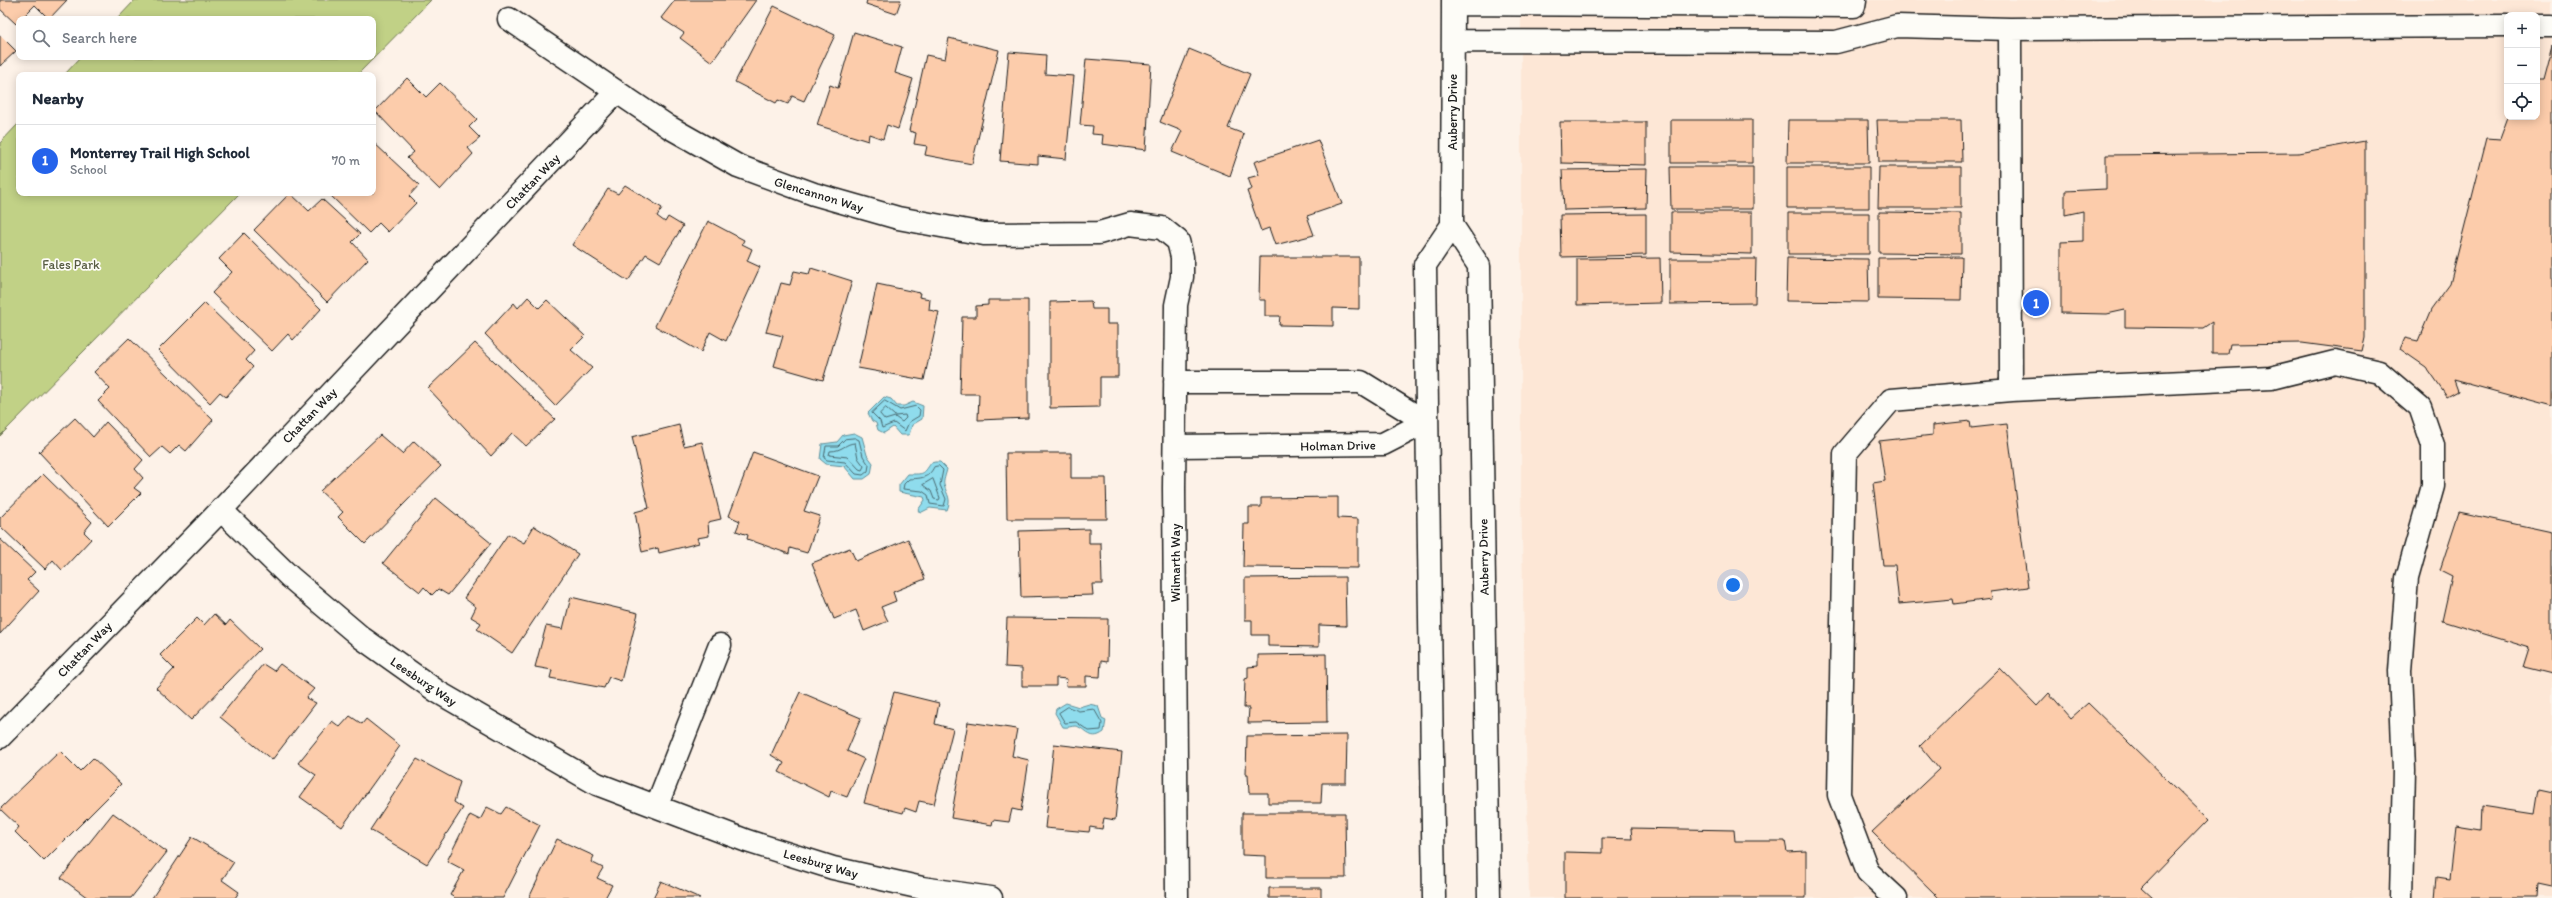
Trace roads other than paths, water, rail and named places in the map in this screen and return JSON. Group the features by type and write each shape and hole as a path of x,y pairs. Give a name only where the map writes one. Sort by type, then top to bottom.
{"street":[{"path":"1453,2 1847,4 1850,38"},
{"name":"Auberry Drive","path":"1453,2 1452,225 1479,266 1489,898"},
{"name":"Glencannon Way","path":"508,19 669,127 738,166 814,194 898,218 984,234 1099,233 1130,224 1156,227 1169,233"},
{"path":"1453,41 1836,42 1897,26 2010,29 2504,26"},
{"path":"2540,26 2552,26"},
{"path":"2010,29 2011,390"},
{"name":"Chattan Way","path":"0,737 221,510 616,92"},
{"path":"1434,898 1426,422 1425,265 1452,225"},
{"name":"Wilmarth Way","path":"1169,233 1178,241 1182,257 1182,277 1176,305 1175,382 1177,898"},
{"path":"1896,898 1868,872 1839,795 1845,454 1891,400 2011,390 2271,378 2335,362 2379,372 2420,407 2434,445 2432,486 2407,586 2400,671 2404,770 2401,898"},
{"path":"1175,382 1361,382 1426,422"},
{"name":"Holman Drive","path":"1175,446 1383,444 1426,422"},
{"name":"Leesburg Way","path":"221,510 290,577 362,638 438,692 597,784 657,805 747,841 834,868 922,888 991,898"},
{"path":"657,805 720,645"}],"water":[{"path":"884,397 891,399 897,406 904,406 913,402 923,406 922,419 912,425 909,435 900,435 893,427 884,433 878,430 876,423 872,421 868,413"},
{"path":"854,433 862,437 867,455 873,463 871,474 864,479 855,479 844,466 826,464 820,459 822,444 837,442 843,435"},
{"path":"940,462 947,469 944,485 949,503 947,510 930,508 920,513 918,510 925,500 924,497 899,492 899,485 908,474 922,473 931,463"},
{"path":"1066,703 1079,707 1089,704 1098,706 1102,718 1106,720 1104,732 1095,736 1088,734 1079,727 1063,727 1055,713 1056,709"}],"place":[{"name":"Monterrey Trail High School","path":"2036,303"}],"park label":[{"name":"Fales Park","path":"71,264"}]}
